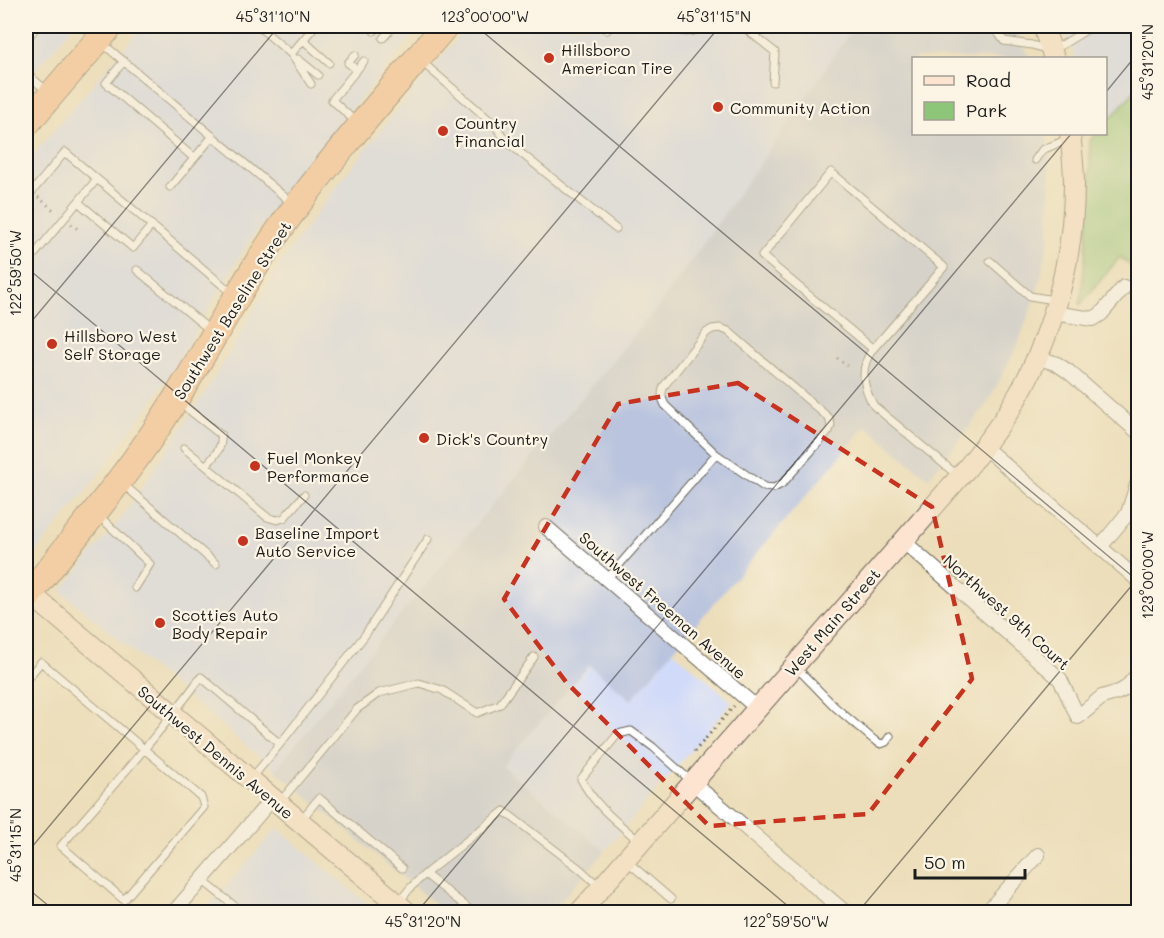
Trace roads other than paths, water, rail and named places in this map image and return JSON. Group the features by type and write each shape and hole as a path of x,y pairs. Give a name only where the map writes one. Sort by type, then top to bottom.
{"highway":[{"name":"Southwest Baseline Street","path":"27,595 119,482 176,400 237,297 297,206 361,125 445,26"},
{"path":"26,124 104,32"}],"street":[{"path":"1043,26 1053,55"},
{"name":"West Main Street","path":"580,912 984,447 1008,412 1029,375 1055,307 1065,268 1074,185 1070,136"},
{"path":"1055,307 1093,319 1101,314 1124,287"},
{"path":"1036,357 1057,364 1069,372 1138,432"},
{"path":"984,447 1138,580"},
{"path":"1100,547 1128,513 1138,482"},
{"name":"Southwest Freeman Avenue","path":"546,526 757,708"},
{"name":"Northwest 9th Court","path":"903,541 1060,679 1077,717 1102,697 1126,688 1138,674"},
{"name":"Southwest Dennis Avenue","path":"27,595 402,908"},
{"path":"693,783 845,912"},
{"path":"174,912 275,801"},
{"path":"990,912 1038,855"}],"lane":[{"path":"26,40 37,26"},
{"path":"258,26 318,75"},
{"path":"291,54 315,26"},
{"path":"383,38 394,26"},
{"path":"602,26 607,30 611,26"},
{"path":"672,26 685,32 693,32 703,26"},
{"path":"742,26 775,52 773,82"},
{"path":"993,26 1005,41 1032,45 1053,55 1093,26"},
{"path":"104,32 124,61 297,206"},
{"path":"303,40 329,63"},
{"path":"291,54 311,84"},
{"path":"355,55 348,63 357,70"},
{"path":"417,58 494,124 507,142 616,229"},
{"path":"124,61 106,83 194,158"},
{"path":"332,100 364,61"},
{"path":"26,73 51,94"},
{"path":"341,73 348,80"},
{"path":"330,85 338,92"},
{"path":"323,94 361,125"},
{"path":"170,187 213,136"},
{"path":"1035,160 1042,150 1070,136"},
{"path":"26,199 65,152 237,297"},
{"path":"873,349 762,256 831,172 944,267 873,349 863,370 867,395 874,406 959,476"},
{"path":"26,258 29,261 98,179"},
{"path":"78,202 133,248 152,225"},
{"path":"990,261 1030,296 1055,307"},
{"path":"137,270 215,335"},
{"path":"720,328 728,331 829,418 831,424 829,431 783,483 774,488 764,487 716,454 665,405 661,392 706,333 720,328"},
{"path":"176,400 221,435 222,442 219,449 206,466"},
{"path":"184,448 267,517 277,520 284,518 304,495"},
{"path":"607,579 716,454"},
{"path":"119,482 216,564"},
{"path":"95,512 150,564 135,588"},
{"path":"250,780 365,635 428,539"},
{"path":"275,801 357,709 379,693 419,682 442,690 477,713 500,704 534,657"},
{"path":"26,680 41,662 144,749 201,797 204,807 124,900 61,846 144,749 173,715 201,677 280,744"},
{"path":"795,665 835,707 874,740 881,744 886,742 890,736"},
{"path":"641,843 605,813 581,779 618,734 631,731 653,747 693,783"},
{"path":"299,822 318,798 402,868"},
{"path":"402,908 411,887 504,811 580,869 601,888"},
{"path":"626,860 671,899"},
{"path":"425,874 473,912"},
{"path":"202,880 241,912"}],"place":[{"name":"Hillsboro American Tire","path":"549,58"},
{"name":"Community Action","path":"718,107"},
{"name":"Country Financial","path":"443,131"},
{"name":"Hillsboro West Self Storage","path":"52,344"},
{"name":"Dick's Country","path":"424,438"},
{"name":"Fuel Monkey Performance","path":"255,466"},
{"name":"Baseline Import Auto Service","path":"243,541"},
{"name":"Scotties Auto Body Repair","path":"160,623"}]}
